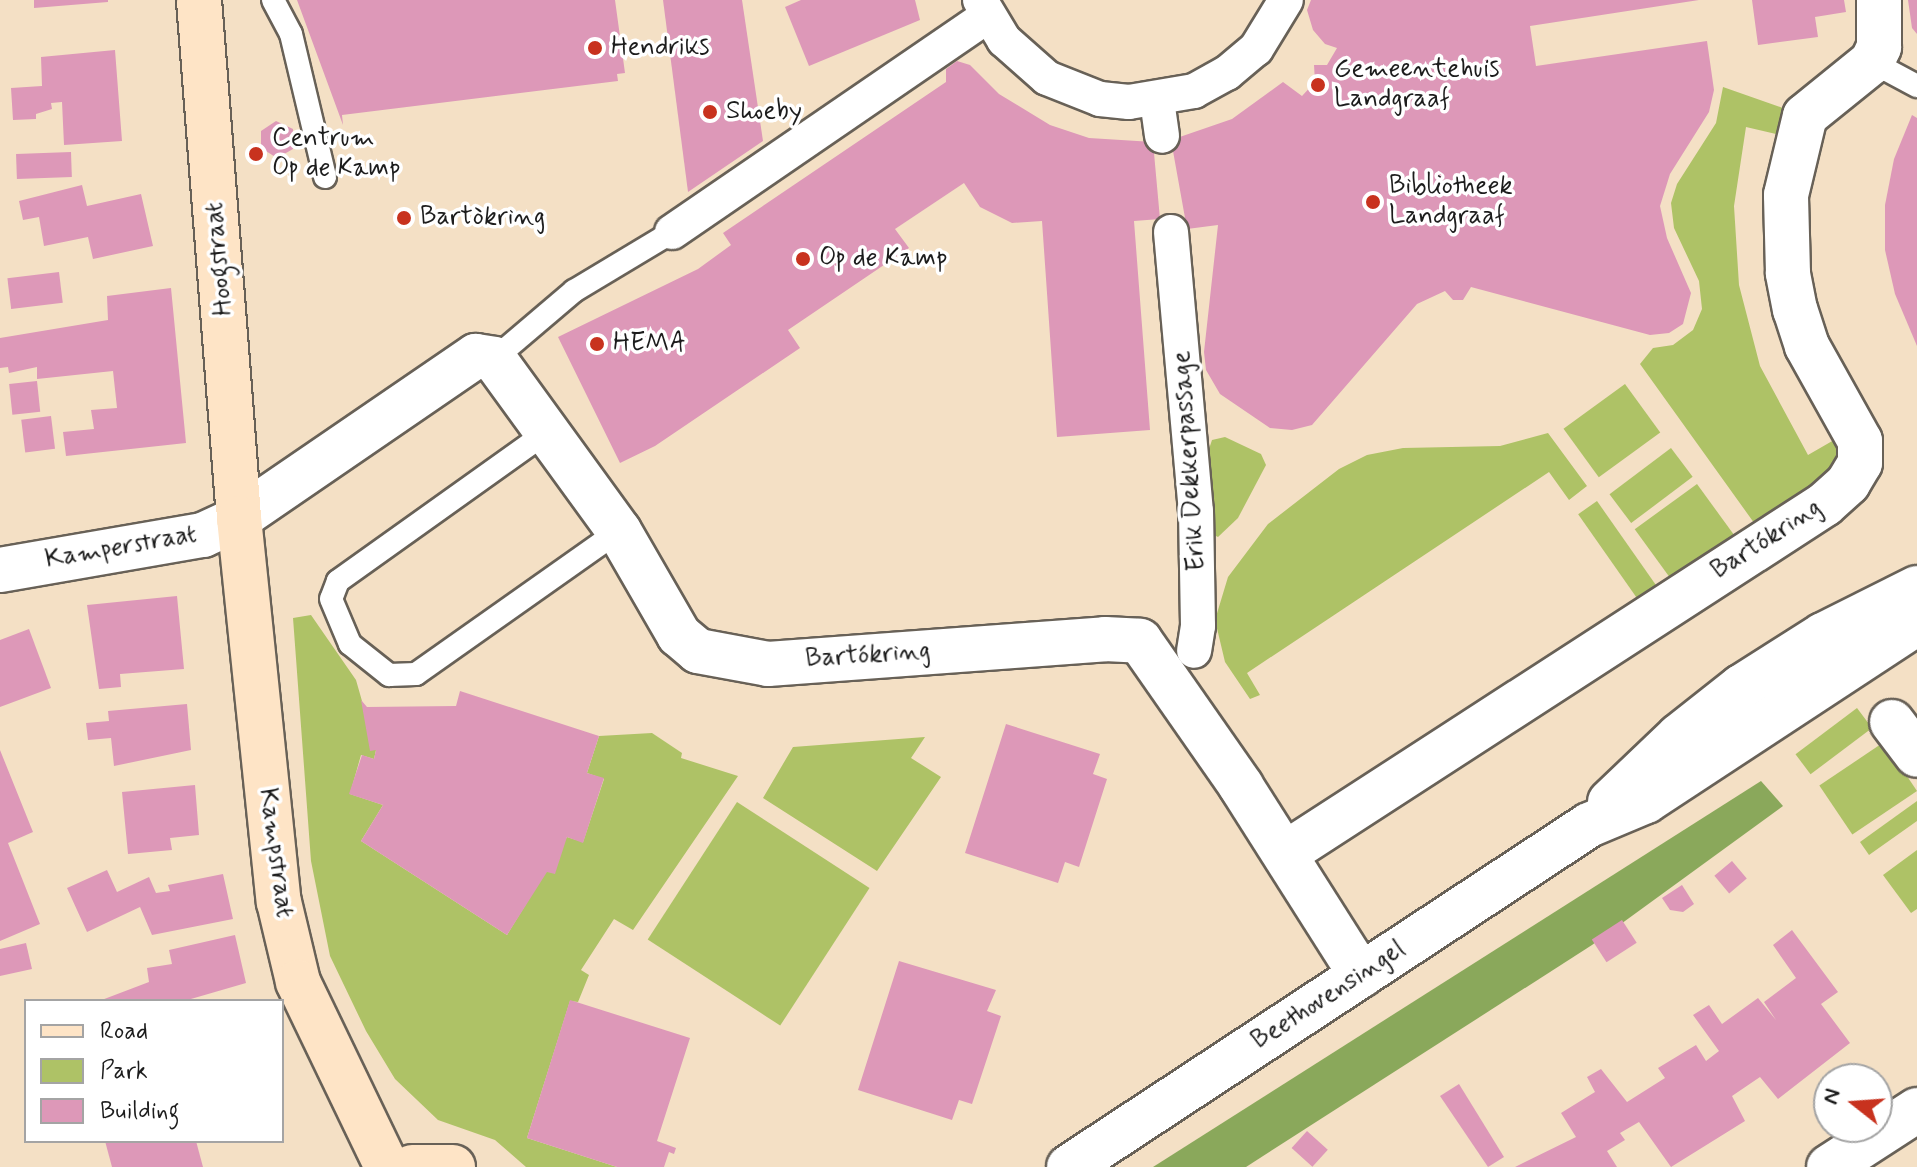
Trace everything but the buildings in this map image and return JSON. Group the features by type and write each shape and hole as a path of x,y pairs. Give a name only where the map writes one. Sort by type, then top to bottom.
{"main road":[{"name":"Hoogstraat","path":"199,0 239,518"},
{"name":"Kampstraat","path":"239,518 279,902 298,982 387,1167"},
{"path":"412,1167 453,1167"}],"street":[{"path":"672,232 984,8 1023,61 1047,78 1100,99 1157,100 1194,91 1227,73 1256,49 1286,0"},
{"path":"1872,62 1879,47 1879,0"},
{"name":"Bartókring","path":"1286,853 1825,504 1848,483 1860,463 1860,441 1807,346 1795,310 1786,195 1805,116 1872,62"},
{"path":"1157,100 1162,136"},
{"name":"Erik Dekkerpassage","path":"1171,232 1196,511 1198,626 1181,665"},
{"path":"239,518 466,362 476,356 494,359"},
{"name":"Bartókring","path":"494,359 619,531 679,635 698,651 730,660 768,664 1125,638 1140,641 1181,665 1286,853 1361,975"},
{"name":"Kamperstraat","path":"0,570 203,535 239,518"},
{"name":"Beethovensingel","path":"1589,825 1630,780 1741,687 1823,635 1917,588"},
{"name":"Beethovensingel","path":"1069,1167 1589,825 1646,801 1917,623"},
{"path":"1829,1167 1917,1110"}],"lane":[{"path":"273,0 291,34 325,177"},
{"path":"1872,62 1917,86"},
{"path":"494,359 574,291 672,232"},
{"path":"547,432 338,581 331,599 350,644 389,675 416,674 619,531"}],"green space":[{"path":"1723,87 1786,109 1776,134 1746,127 1734,206 1739,285 1760,366 1808,455 1834,440 1841,447 1840,469 1757,527 1640,364 1653,348 1673,345 1693,330 1702,309 1699,281 1674,228 1671,203 1677,184 1716,123"},
{"path":"1625,384 1660,433 1599,477 1564,429"},
{"path":"1548,433 1587,486 1569,500 1549,472 1247,673 1260,695 1250,699 1225,662 1215,620 1228,577 1268,524 1339,469 1367,455 1403,448 1500,446"},
{"path":"1225,437 1261,454 1266,465 1238,518 1218,537 1212,534 1209,449 1212,440"},
{"path":"1671,448 1693,477 1631,523 1610,494"},
{"path":"1697,484 1738,540 1675,585 1635,529"},
{"path":"1597,501 1660,591 1641,604 1578,514"},
{"path":"311,615 356,680 376,750 374,759 361,755 350,794 383,805 361,841 507,935 567,837 583,842 604,779 587,773 599,736 652,733 682,753 681,758 738,776 633,930 614,919 581,970 589,975 578,1002 570,1001 527,1138 617,1167 526,1167 495,1140 438,1120 395,1079 366,1031 330,956 311,861 293,618"},
{"path":"1857,708 1872,728 1811,774 1796,754"},
{"path":"925,737 911,758 941,777 877,871 763,798 793,747"},
{"path":"1884,742 1917,791 1852,835 1819,786"},
{"path":"1761,781 1783,806 1592,945 1246,1167 1153,1167"},
{"path":"1917,801 1917,821 1869,855 1860,842"},
{"path":"737,802 870,888 780,1026 648,940"},
{"path":"1917,850 1917,909 1911,913 1883,875"}],"place":[{"name":"Hendriks","path":"595,48"},
{"name":"Gemeentehuis Landgraaf","path":"1318,85"},
{"name":"Shoeby","path":"710,112"},
{"name":"Centrum Op de Kamp","path":"256,154"},
{"name":"Bibliotheek Landgraaf","path":"1373,202"},
{"name":"Bartòkring","path":"404,218"},
{"name":"Op de Kamp","path":"803,259"},
{"name":"HEMA","path":"597,344"}]}
